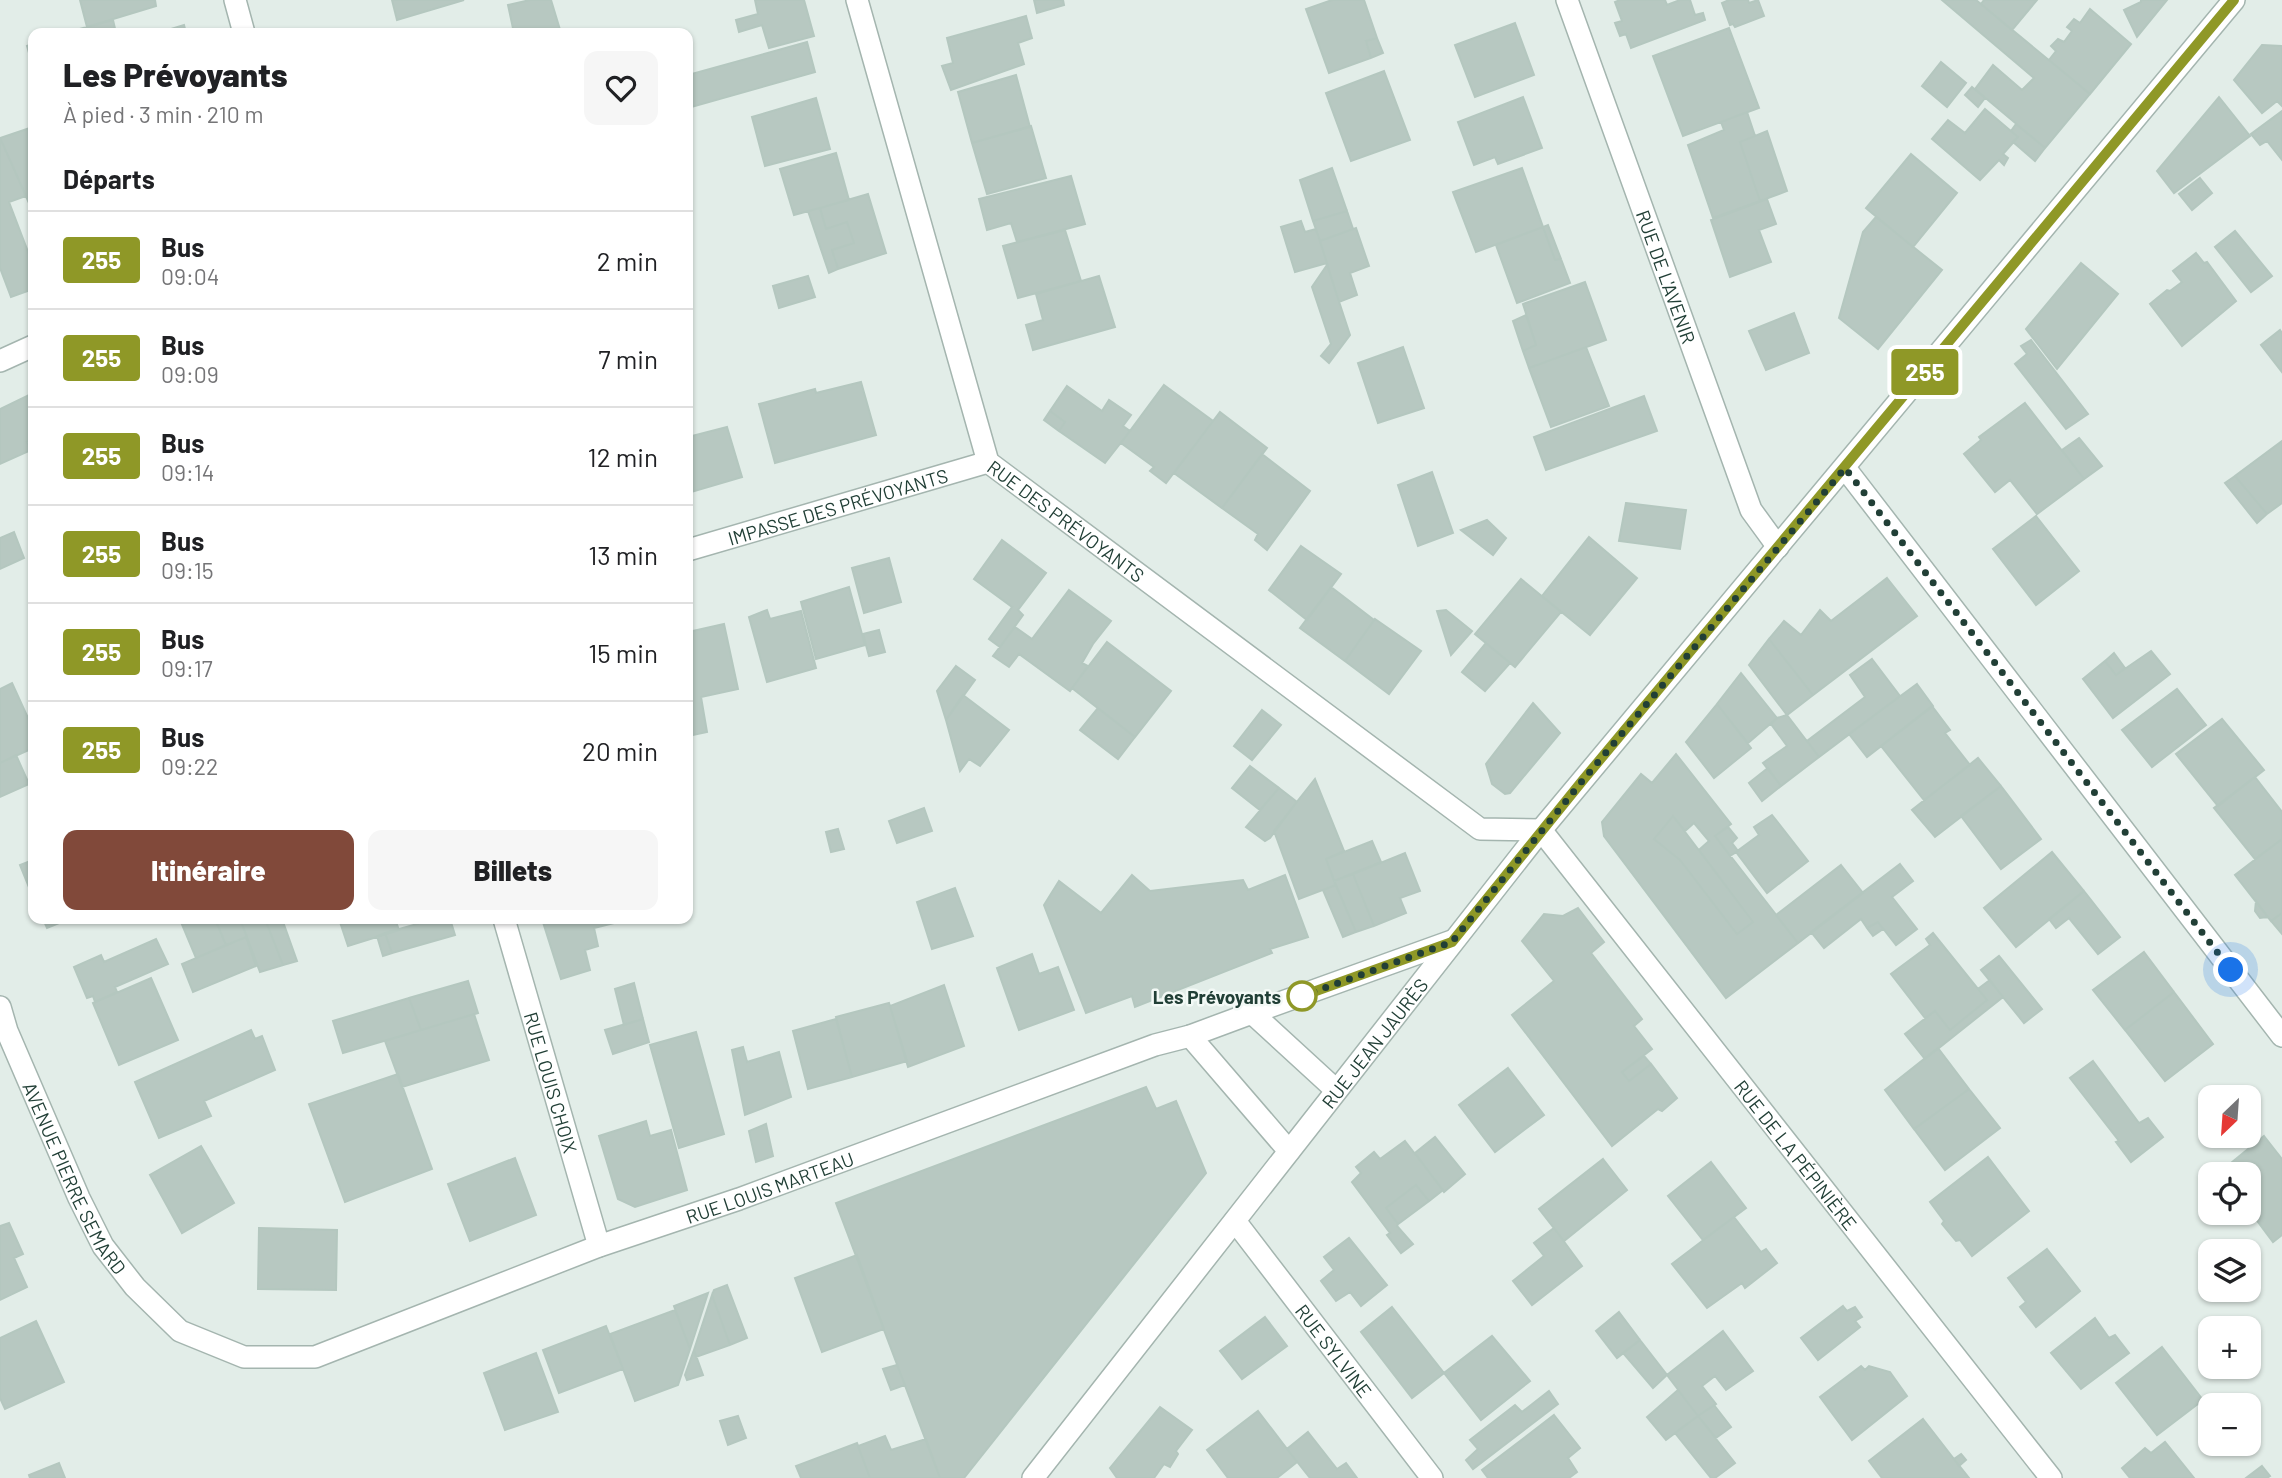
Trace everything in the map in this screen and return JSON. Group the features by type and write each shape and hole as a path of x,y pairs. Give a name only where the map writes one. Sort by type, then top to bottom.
{"street":[{"path":"234,0 242,28"},
{"name":"RUE DES PRÉVOYANTS","path":"857,0 988,462 1480,829 1541,830"},
{"name":"RUE DE L'AVENIR","path":"1567,0 1751,510 1778,547"},
{"name":"RUE JEAN JAURÈS","path":"1033,1478 1541,830 2234,0"},
{"path":"0,360 28,348"},
{"name":"IMPASSE DES PRÉVOYANTS","path":"693,549 988,462"},
{"path":"1845,468 2282,1036"},
{"name":"RUE DE LA PÉPINIÈRE","path":"1541,830 2050,1478"},
{"name":"RUE LOUIS CHOIX","path":"505,924 600,1245"},
{"name":"RUE LOUIS MARTEAU","path":"180,1331 244,1357 315,1357 600,1245 739,1199 1155,1045 1190,1036 1452,942"},
{"name":"AVENUE PIERRE SEMARD","path":"0,1007 7,1031 79,1198 103,1246 135,1287 180,1331"},
{"path":"1252,1013 1336,1090"},
{"path":"1190,1036 1289,1151"},
{"name":"RUE SYLVINE","path":"1235,1221 1432,1478"}],"building":[{"path":"80,0 155,0 156,6 87,27"},
{"path":"392,0 464,0 397,20"},
{"path":"530,0 551,0 559,28 513,28 508,5"},
{"path":"755,0 804,0 814,36 769,48 762,25 739,32 736,20 758,14"},
{"path":"1034,0 1063,0 1064,5 1037,13"},
{"path":"1332,0 1364,0 1377,38 1366,41 1371,58 1329,73 1306,9"},
{"path":"1665,0 1667,5 1680,0 1690,0 1695,15 1703,13 1705,20 1631,48 1626,34 1620,36 1615,23 1622,21 1615,2"},
{"path":"1729,0 1748,0 1749,3 1758,0 1764,16 1735,27 1730,25 1722,3"},
{"path":"1942,0 1976,0 2090,94 2045,148 1975,89 1993,65 2022,90 2034,78"},
{"path":"1984,0 2037,0 2012,30 1981,4"},
{"path":"2141,0 2167,0 2137,37 2124,10"},
{"path":"2090,9 2131,44 2090,94 2049,60 2056,51 2051,46 2058,39 2064,42 2072,31 2067,27 2074,19 2080,23"},
{"path":"1026,16 1032,38 1018,43 1024,64 951,90 942,66 953,63 947,38"},
{"path":"113,20 115,28 83,28"},
{"path":"1515,23 1534,75 1475,97 1455,45"},
{"path":"1729,28 1759,108 1683,136 1653,56"},
{"path":"1377,38 1383,53 1371,58 1366,41"},
{"path":"807,42 815,72 693,107 693,74"},
{"path":"2262,45 2282,46 2282,106 2277,101 2262,113 2234,80"},
{"path":"1941,62 1966,83 1947,107 1922,86"},
{"path":"1384,71 1410,140 1351,161 1326,93"},
{"path":"1016,75 1030,127 972,143 958,92"},
{"path":"1972,87 1985,98 1978,107 1965,95"},
{"path":"1523,97 1542,148 1498,164 1495,157 1474,165 1458,122"},
{"path":"2219,97 2250,136 2174,193 2157,171"},
{"path":"816,98 830,149 765,166 752,117"},
{"path":"1985,109 2018,137 2003,154 2008,158 2004,165 1999,160 1980,180 1932,139 1948,120 1965,133"},
{"path":"2282,111 2282,160 2267,141 2260,145 2251,134"},
{"path":"1747,112 1755,136 1740,142 1760,201 1713,218 1688,145 1724,130 1721,122"},
{"path":"2016,124 2045,148 2035,161 2013,142 2018,137 2011,131"},
{"path":"1031,126 1046,178 987,194 972,143"},
{"path":"28,129 28,201 0,138"},
{"path":"1767,131 1787,191 1760,201 1740,142"},
{"path":"0,138 26,196 9,202 28,252 28,291 11,297 0,268"},
{"path":"836,153 849,200 794,215 780,169"},
{"path":"1911,154 1957,193 1913,247 1866,208"},
{"path":"1332,168 1347,211 1313,221 1300,180"},
{"path":"1522,168 1543,227 1476,252 1453,192"},
{"path":"1071,176 1085,224 1017,242 1011,223 987,230 979,199"},
{"path":"2200,178 2212,193 2192,210 2179,194"},
{"path":"868,194 886,253 838,269 832,250 854,243 847,222 826,229 820,208"},
{"path":"1767,199 1776,224 1759,230 1771,262 1730,277 1711,220"},
{"path":"820,208 826,229 847,222 854,243 832,250 838,269 829,273 808,211"},
{"path":"1347,211 1353,229 1320,241 1313,221"},
{"path":"1876,217 1942,270 1878,349 1839,318 1863,232"},
{"path":"1301,221 1305,232 1316,229 1327,263 1295,272 1281,227"},
{"path":"1548,225 1561,259 1555,260 1543,227"},
{"path":"1543,227 1555,260 1561,259 1570,283 1517,303 1496,245"},
{"path":"1356,228 1369,266 1350,273 1357,295 1339,302 1320,241"},
{"path":"1065,230 1081,281 1018,298 1003,246"},
{"path":"2235,231 2272,276 2251,292 2215,247"},
{"path":"2196,253 2204,263 2207,262 2236,301 2182,346 2150,304 2182,282 2173,271"},
{"path":"2081,263 2118,294 2057,369 2026,329"},
{"path":"1327,265 1350,335 1329,363 1321,356 1331,344 1312,287"},
{"path":"808,276 815,297 779,308 773,286"},
{"path":"1099,276 1115,327 1033,350 1026,325 1043,320 1036,294"},
{"path":"1585,282 1606,340 1529,368 1523,351 1536,345 1523,304"},
{"path":"1794,313 1809,353 1766,370 1749,331"},
{"path":"1526,315 1536,345 1523,351 1513,321"},
{"path":"2280,330 2282,333 2282,372 2261,345"},
{"path":"2031,340 2088,414 2066,429 2015,364 2027,354 2021,346"},
{"path":"1403,347 1424,408 1378,423 1358,363"},
{"path":"1586,347 1609,406 1551,427 1529,368"},
{"path":"861,382 876,435 775,463 759,404 815,389 816,393"},
{"path":"1164,385 1213,421 1166,483 1150,471 1154,467 1121,443"},
{"path":"1067,386 1102,411 1109,400 1131,415 1123,426 1130,431 1105,463 1059,431 1065,422 1050,411"},
{"path":"28,395 28,451 0,464 0,409"},
{"path":"1644,396 1657,431 1546,470 1534,437"},
{"path":"2025,403 2084,479 2037,514 2010,480 1995,492 1964,454 1981,440 1979,437"},
{"path":"1050,411 1065,422 1059,431 1044,420"},
{"path":"1220,412 1267,448 1222,508 1174,473"},
{"path":"727,427 742,477 693,492 693,436"},
{"path":"2079,438 2102,466 2084,479 2062,450"},
{"path":"2282,441 2282,503 2267,514 2235,476"},
{"path":"1262,454 1310,491 1267,550 1255,540 1258,534 1222,508"},
{"path":"1432,472 1453,533 1418,546 1398,485"},
{"path":"2235,476 2267,514 2257,523 2225,483"},
{"path":"1626,503 1686,510 1680,549 1619,541"},
{"path":"2036,516 2079,571 2036,605 1993,549"},
{"path":"1487,520 1506,538 1493,555 1461,530"},
{"path":"14,532 24,558 0,569 0,538"},
{"path":"1589,537 1637,578 1590,635 1542,596"},
{"path":"1002,540 1046,573 1018,610 1023,615 1000,647 989,639 1012,607 974,579"},
{"path":"1301,546 1341,574 1307,620 1269,590"},
{"path":"889,558 901,602 864,613 852,568"},
{"path":"1887,578 1917,616 1813,695 1769,639 1784,621 1801,635 1820,610 1831,621"},
{"path":"1521,579 1561,612 1515,667 1475,634"},
{"path":"849,587 865,645 816,659 801,602"},
{"path":"1331,587 1374,620 1345,661 1300,628"},
{"path":"1069,590 1111,621 1093,644 1082,663 1088,666 1070,691 1019,654 1009,667 993,656 1015,627 1032,639"},
{"path":"767,610 770,619 801,611 816,668 767,682 749,617"},
{"path":"1446,610 1472,631 1451,655 1437,611"},
{"path":"1375,619 1421,651 1389,694 1345,661"},
{"path":"724,624 738,689 701,697 707,732 693,735 693,631"},
{"path":"879,630 885,652 869,656 863,634"},
{"path":"1769,639 1813,695 1787,715 1749,665"},
{"path":"1107,642 1171,691 1135,737 1072,688"},
{"path":"1486,643 1510,663 1485,691 1462,672"},
{"path":"2151,651 2170,674 2113,718 2083,679 2105,661 2116,675"},
{"path":"2114,653 2125,668 2116,675 2105,661"},
{"path":"1872,659 1900,696 1819,757 1807,741 1865,697 1850,675"},
{"path":"956,666 975,680 946,720 937,691"},
{"path":"1741,673 1777,718 1748,743 1717,704"},
{"path":"12,683 28,718 28,750 0,763 0,689"},
{"path":"1917,684 1933,706 1867,757 1849,734"},
{"path":"2177,689 2206,725 2152,767 2122,730"},
{"path":"963,695 1009,730 980,766 969,759 960,771 946,720"},
{"path":"1533,703 1560,733 1510,793 1505,794 1492,784 1486,764"},
{"path":"1717,704 1751,748 1714,778 1686,742"},
{"path":"1932,706 1950,730 1945,733 1970,765 1924,800 1881,746"},
{"path":"1098,708 1135,737 1118,759 1080,730"},
{"path":"1262,710 1281,725 1252,760 1234,746"},
{"path":"1787,715 1819,757 1781,786 1763,763 1787,746 1771,724 1777,718"},
{"path":"2222,719 2264,770 2218,806 2176,754"},
{"path":"1676,754 1731,824 1715,836 1798,943 1726,998 1604,836 1602,822 1641,774 1652,783","holes":["1673,816 1685,831 1694,823 1709,841 1699,850 1753,922 1737,934 1680,860 1654,839"]},
{"path":"16,755 28,784 0,797 0,763"},
{"path":"1978,758 2001,786 1935,837 1912,810"},
{"path":"1250,766 1279,788 1260,810 1232,788"},
{"path":"1768,768 1781,786 1762,801 1749,783"},
{"path":"2255,777 2282,812 2282,839 2255,859 2214,808"},
{"path":"1315,779 1344,851 1326,859 1336,885 1299,899 1274,831"},
{"path":"2001,786 2041,839 2001,869 1961,816"},
{"path":"1279,788 1297,802 1265,841 1246,827"},
{"path":"924,808 932,831 897,843 889,821"},
{"path":"1772,815 1808,861 1767,893 1736,852 1759,835 1754,827"},
{"path":"1673,816 1753,922 1737,934 1680,860 1654,839"},
{"path":"1728,827 1737,838 1732,843 1738,851 1730,856 1715,836"},
{"path":"838,829 844,849 831,852 826,832"},
{"path":"2282,839 2282,913 2271,921 2235,875"},
{"path":"1372,841 1381,862 1334,881 1326,859"},
{"path":"2052,852 2084,891 2016,947 1984,908"},
{"path":"1405,853 1420,891 1400,898 1406,913 1374,926 1353,874"},
{"path":"28,862 28,885 20,865"},
{"path":"1900,864 1913,881 1892,897 1917,929 1896,945 1878,922 1867,928 1861,919 1824,948 1811,932"},
{"path":"1841,865 1863,893 1798,943 1776,915"},
{"path":"1353,874 1374,926 1356,932 1334,881"},
{"path":"1132,875 1150,891 1243,880 1248,890 1285,875 1308,937 1270,949 1272,953 1135,1007 1132,996 1086,1013 1044,905 1059,881 1101,913"},
{"path":"1336,885 1356,932 1343,937 1323,890"},
{"path":"955,888 973,936 932,949 917,902"},
{"path":"2084,891 2120,937 2098,954 2069,918 2056,928 2049,919"},
{"path":"2256,901 2268,917 2260,918 2255,911"},
{"path":"1578,908 1604,942 1591,953 1642,1019 1634,1026 1652,1049 1622,1072 1629,1081 1651,1064 1677,1098 1662,1111 1658,1109 1612,1146 1512,1015 1554,981 1522,941 1544,914 1563,916"},
{"path":"2282,913 2282,934 2271,921"},
{"path":"1878,922 1883,929 1873,936 1867,928"},
{"path":"182,924 217,924 226,945 196,958"},
{"path":"217,924 242,924 247,937 226,945"},
{"path":"242,924 267,924 283,965 260,972"},
{"path":"267,924 284,924 297,961 283,965"},
{"path":"341,924 397,924 399,930 348,946"},
{"path":"417,924 452,924 455,935 392,953 385,933"},
{"path":"544,924 610,924 594,928 598,946 585,950 590,970 561,979"},
{"path":"385,933 392,953 383,956 377,936"},
{"path":"1933,933 1987,1000 1950,1030 1935,1011 1925,1018 1891,974 1930,945 1926,939"},
{"path":"246,937 256,966 193,992 182,964"},
{"path":"156,939 168,964 115,987 117,992 95,1002 93,996 87,998 74,967 101,955 104,962"},
{"path":"2144,952 2174,992 2125,1030 2093,990"},
{"path":"1032,954 1039,974 1058,967 1074,1010 1019,1030 997,968"},
{"path":"1999,956 2042,1009 2024,1023 1981,970"},
{"path":"151,978 178,1040 119,1065 93,1003"},
{"path":"1990,980 2003,997 1925,1059 1905,1034 1935,1011 1950,1030 1987,1000 1978,989"},
{"path":"468,981 478,1013 421,1030 409,998"},
{"path":"634,983 643,1019 624,1025 615,989"},
{"path":"944,985 964,1046 908,1067 890,1006"},
{"path":"2174,992 2213,1044 2165,1081 2125,1030"},
{"path":"409,998 421,1030 343,1053 333,1021"},
{"path":"889,1003 907,1061 852,1077 836,1017"},
{"path":"474,1014 489,1060 402,1087 385,1041"},
{"path":"643,1019 649,1042 613,1054 605,1030"},
{"path":"836,1019 852,1077 808,1089 793,1031"},
{"path":"251,1030 255,1039 262,1036 275,1070 204,1101 211,1116 159,1138 135,1082"},
{"path":"696,1032 724,1134 679,1148 650,1045"},
{"path":"743,1047 747,1062 779,1052 791,1097 745,1115 732,1050"},
{"path":"1938,1048 1969,1089 1914,1129 1885,1090"},
{"path":"1644,1056 1651,1064 1629,1081 1622,1072"},
{"path":"2093,1061 2139,1123 2148,1118 2163,1137 2131,1162 2116,1142 2119,1141 2070,1078"},
{"path":"1508,1068 1544,1115 1495,1152 1459,1105"},
{"path":"398,1074 432,1169 345,1202 309,1104"},
{"path":"1146,1087 1156,1109 1176,1101 1206,1173 964,1478 940,1478 836,1203"},
{"path":"1969,1089 2000,1128 1945,1170 1914,1129"},
{"path":"646,1121 650,1136 671,1130 687,1190 635,1207 618,1199 599,1136"},
{"path":"766,1124 773,1156 756,1162 749,1131"},
{"path":"2264,1136 2282,1159 2282,1235 2273,1242 2260,1225 2261,1162 2232,1162 2249,1148 2261,1148 2261,1138"},
{"path":"1435,1137 1465,1174 1444,1192 1415,1153"},
{"path":"1405,1141 1443,1190 1429,1201 1416,1185 1386,1208 1413,1244 1401,1253 1387,1235 1390,1233 1352,1182 1361,1173 1356,1167 1374,1152 1380,1159"},
{"path":"201,1146 234,1203 182,1233 150,1175"},
{"path":"1988,1157 2029,1211 1972,1256 1960,1240 1956,1241 1942,1224 1944,1221 1930,1202"},
{"path":"515,1158 536,1215 470,1241 448,1184"},
{"path":"1603,1159 1627,1190 1564,1241 1539,1209"},
{"path":"1711,1162 1746,1208 1703,1240 1668,1196"},
{"path":"1416,1185 1429,1201 1398,1224 1386,1208"},
{"path":"1734,1217 1761,1252 1766,1249 1777,1263 1745,1288 1742,1283 1707,1308 1672,1264"},
{"path":"9,1223 23,1254 14,1258 27,1287 0,1300 0,1226"},
{"path":"259,1228 337,1230 336,1290 258,1289"},
{"path":"1554,1228 1582,1266 1532,1305 1513,1281 1544,1256 1534,1243"},
{"path":"1349,1238 1387,1285 1361,1306 1350,1292 1336,1301 1321,1281 1334,1270 1324,1257"},
{"path":"2047,1249 2080,1291 2036,1327 2020,1307 2026,1302 2008,1278"},
{"path":"857,1255 884,1329 822,1352 795,1278"},
{"path":"727,1285 747,1338 730,1345 712,1295 714,1290"},
{"path":"708,1293 690,1349 674,1306"},
{"path":"712,1295 730,1345 696,1357 694,1350"},
{"path":"1843,1306 1847,1311 1855,1307 1862,1317 1855,1321 1860,1327 1818,1360 1801,1338"},
{"path":"1392,1307 1444,1373 1412,1398 1361,1332"},
{"path":"675,1310 690,1349 678,1385 635,1401 610,1334"},
{"path":"1619,1312 1640,1340 1617,1358 1596,1331"},
{"path":"1265,1317 1287,1346 1242,1379 1220,1351"},
{"path":"2095,1318 2109,1338 2115,1335 2129,1353 2081,1389 2051,1353"},
{"path":"36,1321 64,1382 5,1409 0,1398 0,1338"},
{"path":"606,1326 623,1369 559,1393 543,1350"},
{"path":"1723,1331 1753,1371 1726,1390 1715,1376 1702,1386 1716,1404 1698,1416 1667,1375"},
{"path":"1492,1336 1530,1381 1481,1420 1444,1373"},
{"path":"1640,1340 1667,1375 1653,1388 1623,1353"},
{"path":"2162,1347 2198,1394 2198,1404 2157,1435 2116,1383"},
{"path":"694,1350 703,1375 687,1380 685,1375"},
{"path":"536,1353 558,1412 505,1430 484,1373"},
{"path":"897,1365 905,1385 891,1390 883,1369"},
{"path":"1861,1366 1865,1370 1869,1366 1890,1372 1907,1396 1852,1440 1820,1397"},
{"path":"1678,1390 1698,1416 1666,1440 1647,1417"},
{"path":"1549,1391 1558,1404 1473,1469 1466,1460 1478,1449 1470,1440 1515,1405 1522,1412"},
{"path":"1714,1405 1731,1427 1716,1438 1698,1416"},
{"path":"1160,1407 1192,1430 1176,1451 1178,1454 1170,1467 1164,1464 1154,1478 1117,1478 1110,1468"},
{"path":"1258,1411 1297,1462 1277,1478 1228,1478 1207,1450"},
{"path":"1554,1415 1580,1448 1568,1458 1577,1472 1569,1478 1488,1478 1482,1470"},
{"path":"738,1416 746,1438 728,1445 720,1421"},
{"path":"1698,1416 1735,1463 1715,1478 1711,1478 1675,1433"},
{"path":"1923,1419 1969,1478 1882,1478 1869,1461"},
{"path":"1308,1432 1337,1469 1346,1463 1357,1478 1310,1478 1287,1449"},
{"path":"885,1436 891,1450 926,1439 940,1478 870,1478 858,1446"},
{"path":"2165,1442 2194,1478 2130,1478 2122,1468 2145,1448 2151,1453"},
{"path":"857,1443 870,1478 801,1478 796,1466"},
{"path":"1961,1454 1966,1460 1959,1466 1954,1459"},
{"path":"59,1463 65,1478 30,1478 29,1475"},
{"path":"2262,1466 2270,1476 2246,1478"}],"bus line":[{"name":"255","path":"1302,996 1452,942 1583,780 2234,0"}],"place":[{"name":"Les Prévoyants","path":"1302,996"}],"route":[{"path":"1302,996 1452,942 1583,780 1845,468 2231,970"}]}
